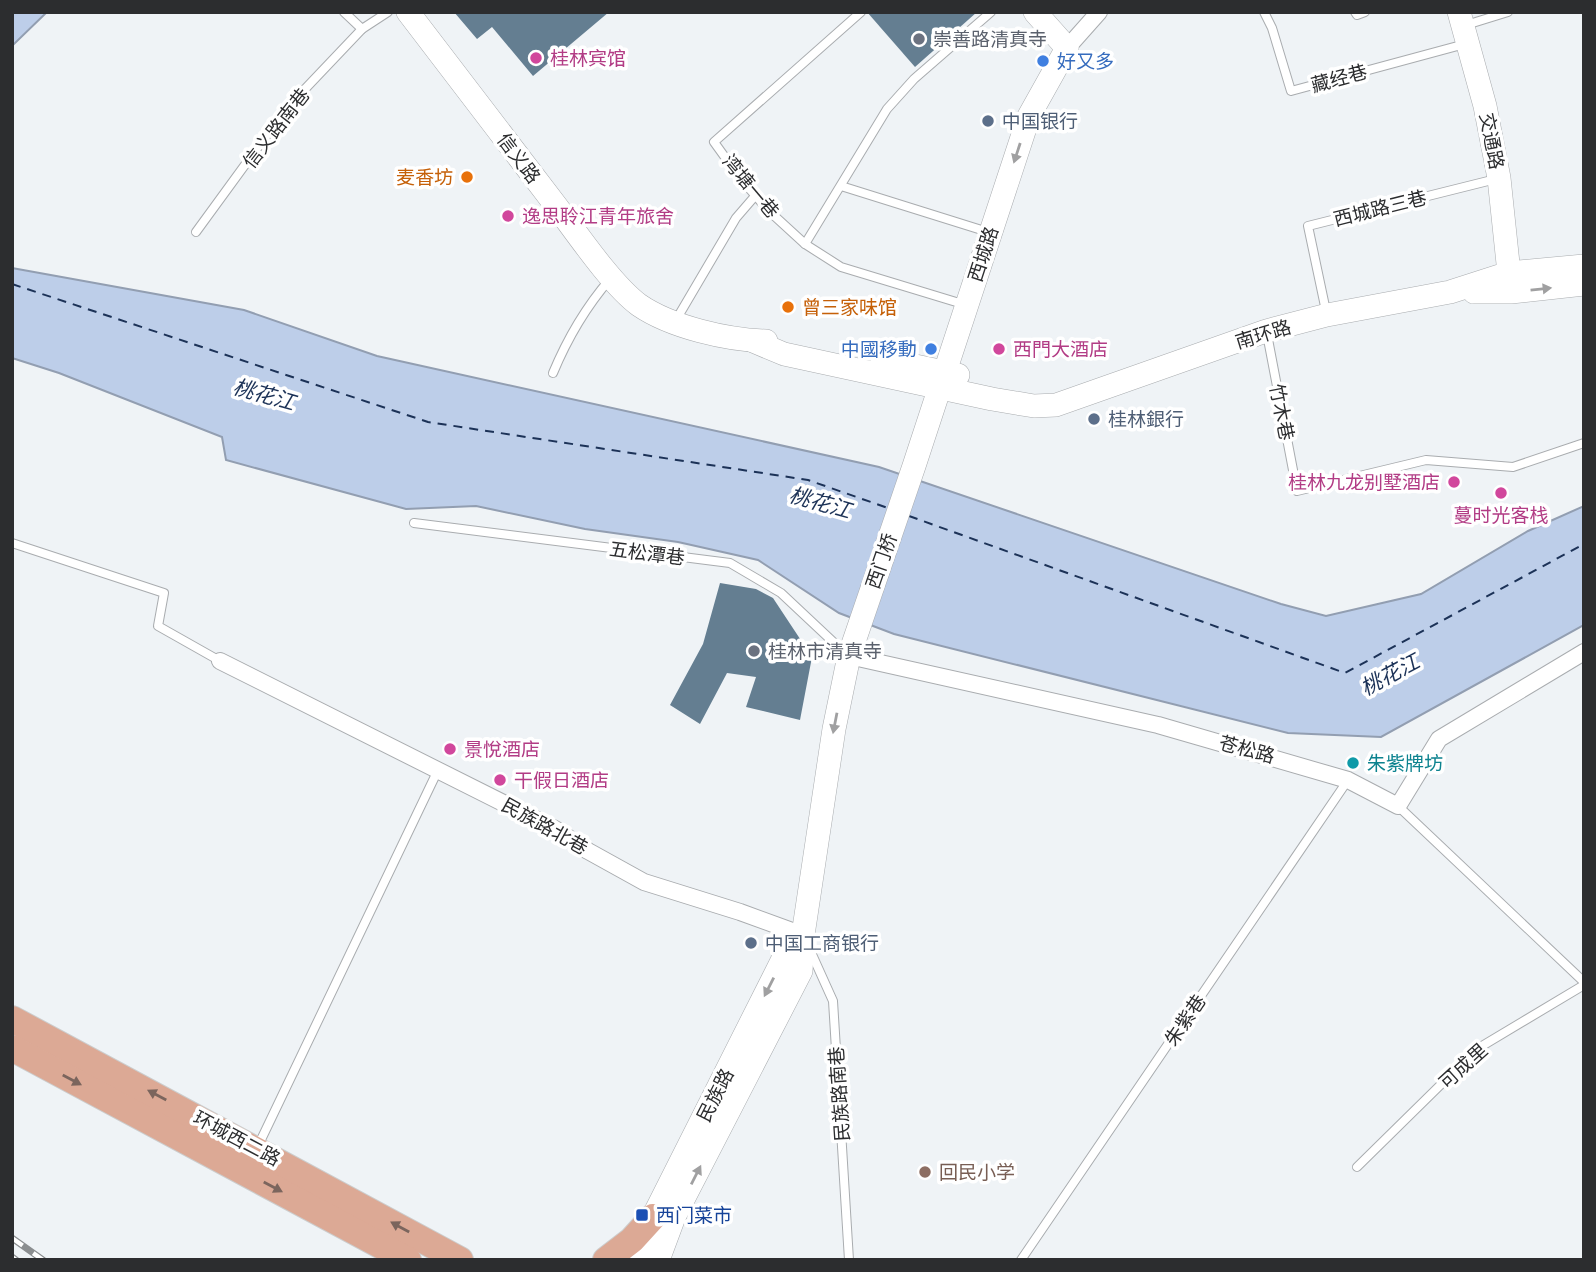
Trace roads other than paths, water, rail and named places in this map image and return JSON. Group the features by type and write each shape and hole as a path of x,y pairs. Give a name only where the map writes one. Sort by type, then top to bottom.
{"main road":[{"name":"信义路","path":"408,12 612,277 638,304 666,320 697,330 753,341 784,354 942,380"},
{"path":"1035,12 1067,48"},
{"name":"交通路","path":"1463,27 1485,106 1499,178 1509,273"},
{"name":"西城路","path":"914,466 1029,116 1067,48"},
{"name":"南环路","path":"942,380 1082,397 1266,331 1450,292 1509,273 1584,266"},
{"name":"南环路","path":"1450,292 1511,292 1584,285"},
{"name":"西门桥","path":"849,656 914,466"},
{"name":"民族路","path":"658,1260 674,1217 801,971 803,935 834,729 849,656"},
{"name":"民族路","path":"634,1260 782,961 803,935"},
{"name":"环城西二路","path":"12,1018 460,1260"},
{"name":"环城西二路","path":"12,1048 408,1260"},
{"path":"606,1260 632,1240 653,1217"}],"street":[{"path":"1067,48 1099,12"},
{"path":"1398,806 1439,739 1584,652"},
{"name":"苍松路","path":"849,656 1158,725 1348,780 1398,806"},
{"name":"民族路北巷","path":"220,661 555,829 644,882 803,935"}],"lane":[{"path":"344,12 362,29"},
{"name":"信义路南巷","path":"197,233 285,110 362,29 388,12"},
{"name":"湾塘一巷","path":"861,12 714,142 755,196 805,244 841,267 966,304"},
{"path":"805,244 887,109 914,79 991,12"},
{"name":"藏经巷","path":"1264,12 1272,28 1291,91 1463,27"},
{"path":"1356,12 1357,15 1365,12"},
{"path":"1463,27 1508,12"},
{"name":"西城路三巷","path":"1327,316 1308,226 1499,178"},
{"path":"841,186 989,233"},
{"path":"675,323 736,218 755,196"},
{"path":"553,373 567,340 588,305 612,277"},
{"name":"竹木巷","path":"1266,331 1297,491 1426,460 1513,467 1584,443"},
{"name":"五松潭巷","path":"414,523 730,564 781,593 849,656"},
{"path":"12,543 164,593 158,626 220,661"},
{"path":"257,1149 438,770"},
{"name":"朱紫巷","path":"1021,1260 1348,780"},
{"path":"1398,806 1584,984"},
{"name":"民族路南巷","path":"803,935 833,1001 849,1260"},
{"name":"可成里","path":"1357,1167 1477,1049 1584,984"}],"water":[{"path":"12,12 47,12 12,46"},
{"name":"桃花江","path":"12,268 244,310 377,356 879,467 1281,604 1326,616 1421,594 1528,531 1584,506 1584,625 1381,737 1288,733 894,634 839,613 758,560 678,542 585,529 476,506 406,509 226,460 222,437 59,373 12,358"}],"railway":[{"path":"12,1238 43,1260"},
{"path":"12,1257 16,1260"}],"place":[{"name":"崇善路清真寺","path":"919,39"},
{"name":"桂林宾馆","path":"536,58"},
{"name":"好又多","path":"1043,61"},
{"name":"中国银行","path":"988,121"},
{"name":"麦香坊","path":"467,177"},
{"name":"逸思聆江青年旅舍","path":"508,216"},
{"name":"曾三家味馆","path":"788,307"},
{"name":"中國移動","path":"931,349"},
{"name":"西門大酒店","path":"999,349"},
{"name":"桂林銀行","path":"1094,419"},
{"name":"桂林九龙别墅酒店","path":"1454,482"},
{"name":"蔓时光客栈","path":"1501,493"},
{"name":"桂林市清真寺","path":"754,651"},
{"name":"景悅酒店","path":"450,749"},
{"name":"朱紫牌坊","path":"1353,763"},
{"name":"干假日酒店","path":"500,780"},
{"name":"中国工商银行","path":"751,943"},
{"name":"回民小学","path":"925,1172"},
{"name":"西门菜市","path":"642,1215"}]}
